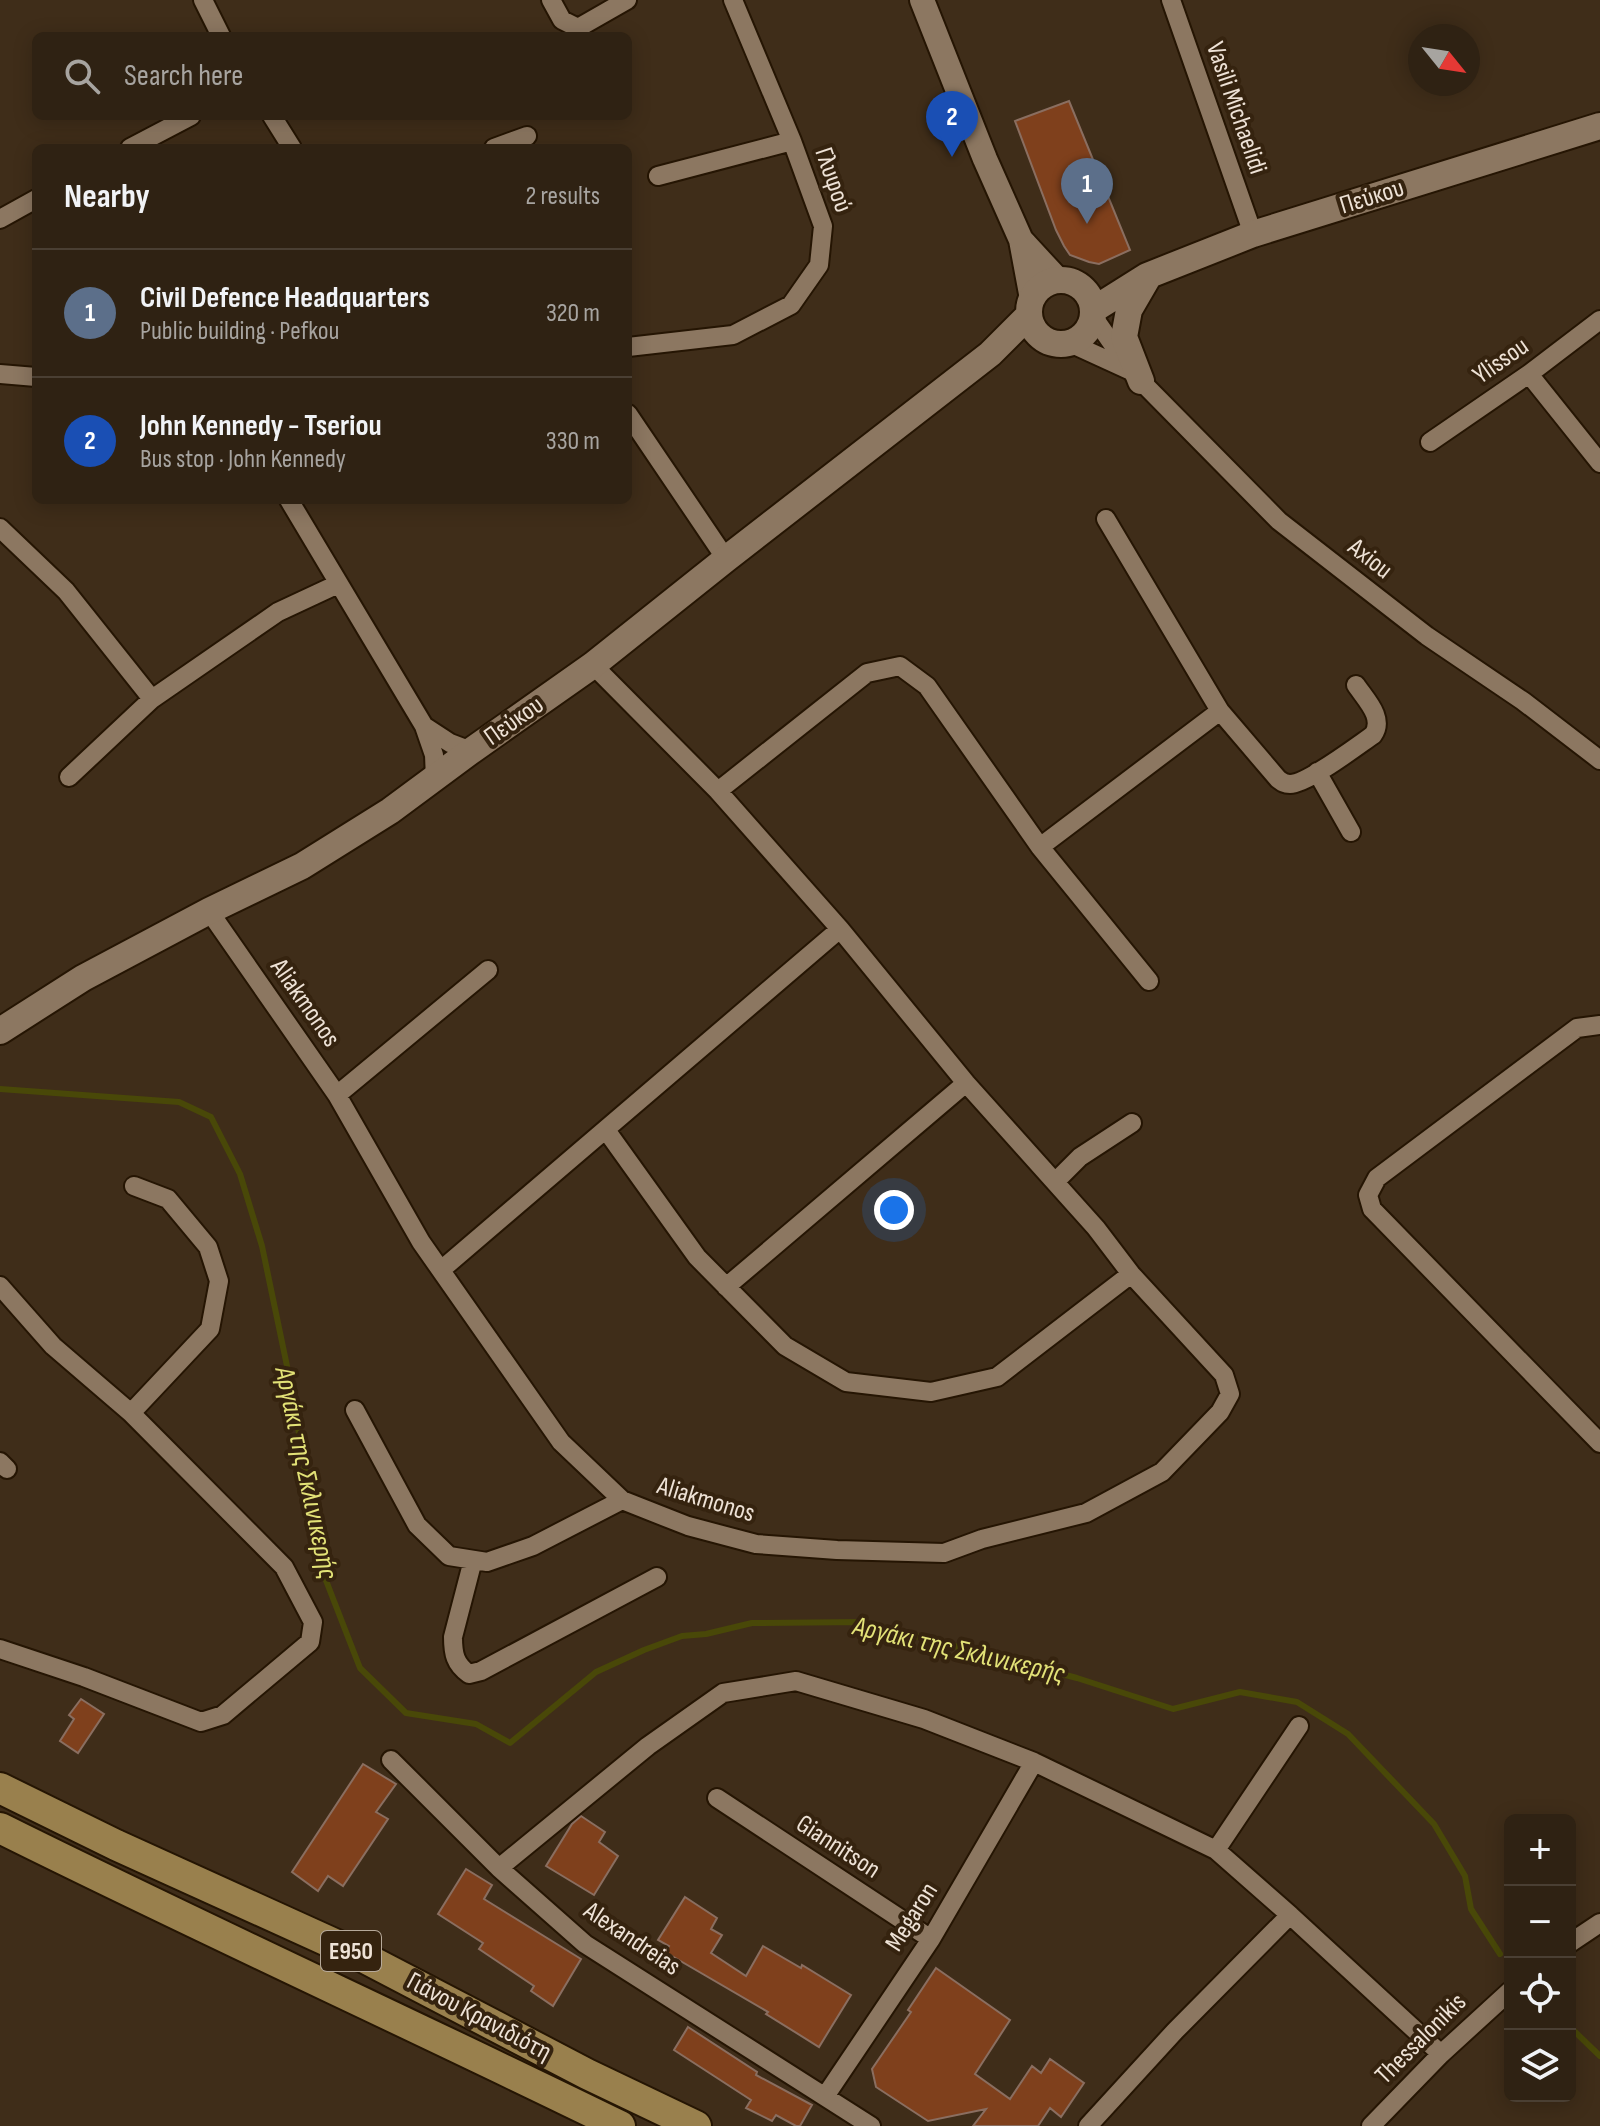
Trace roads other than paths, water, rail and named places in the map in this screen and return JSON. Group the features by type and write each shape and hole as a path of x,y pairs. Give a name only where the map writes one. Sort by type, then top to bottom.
{"main road":[{"name":"Πεύκου","path":"1090,305 1148,276 1253,234 1599,131"},
{"path":"1136,376 1124,337 1129,310 1148,276"},
{"path":"1058,280 1069,281 1090,305 1091,325 1084,335 1059,342 1035,331 1030,307 1043,286 1058,280"},
{"name":"Πεύκου","path":"0,1031 83,978 302,866 390,811 593,665 990,354 1030,307"},
{"name":"Πεύκου","path":"990,354 1059,342"},
{"name":"Γιάνου Κρανιδιότη","path":"0,1788 116,1845 363,1957 587,2074 696,2126"},
{"name":"Γιάνου Κρανιδιότη","path":"0,1828 620,2126"}],"street":[{"path":"203,0 219,32"},
{"path":"551,0 562,20 578,28 627,0"},
{"name":"Γλυφού","path":"632,347 733,335 791,305 819,265 823,226 792,141 733,0"},
{"path":"922,0 1021,240 1030,307"},
{"name":"Vasili Michaelidi","path":"1171,0 1253,234"},
{"path":"138,144 183,120"},
{"path":"274,120 290,144"},
{"path":"505,144 527,136"},
{"path":"658,176 792,141"},
{"path":"0,219 32,201"},
{"path":"1021,240 1058,280"},
{"name":"Axiou","path":"1090,305 1136,376 1279,521 1427,636 1523,701 1600,760"},
{"name":"Ylissou","path":"1430,442 1529,374 1600,320"},
{"name":"Axiou","path":"1059,342 1136,376"},
{"path":"0,374 32,377"},
{"path":"1529,374 1600,463"},
{"path":"632,420 726,559"},
{"path":"291,504 424,726 434,755 435,779"},
{"path":"1106,519 1220,711 1285,784 1293,784 1317,772 1378,729 1378,720 1356,685"},
{"path":"0,528 66,591 152,699"},
{"path":"69,777 152,699 278,612 338,584"},
{"name":"Aliakmonos","path":"209,911 337,1095 421,1242 561,1442 622,1500 688,1526 756,1544 944,1553 982,1539 1086,1513 1162,1472 1220,1412 1230,1394 1224,1375 1131,1274 1096,1228 966,1083 840,929 718,791 593,665"},
{"path":"718,791 867,673 900,666 927,686 1040,847 1149,981"},
{"path":"1040,847 1220,711"},
{"path":"424,726 450,743 471,751"},
{"path":"1317,772 1351,832"},
{"path":"441,1270 840,929"},
{"path":"337,1095 488,970"},
{"path":"1600,1025 1577,1028 1377,1178 1368,1195 1372,1209 1600,1443"},
{"path":"726,1287 966,1083"},
{"path":"1055,1182 1080,1157 1132,1123"},
{"path":"606,1130 697,1257 785,1346 846,1382 931,1392 997,1377 1131,1274"},
{"path":"131,1413 210,1329 219,1281 208,1247 168,1199 134,1186"},
{"path":"0,1286 53,1346 131,1413 284,1567 313,1622 310,1642 223,1715 201,1722 0,1649"},
{"path":"355,1410 417,1525 449,1556 487,1562 533,1546 622,1500"},
{"path":"473,1560 453,1637 459,1666 469,1674 481,1671 657,1577"},
{"path":"499,1868 648,1746 723,1693 796,1681 924,1719 1034,1762 1216,1850 1441,2054"},
{"path":"1216,1850 1299,1726"},
{"name":"Alexandreias","path":"391,1760 499,1868 585,1944 871,2126"},
{"name":"Megaron","path":"826,2095 931,1939 1034,1762"},
{"name":"Giannitson","path":"717,1798 931,1939"},
{"path":"1088,2126 1175,2031 1290,1915"},
{"path":"1576,1939 1600,1923"},
{"name":"Thessalonikis","path":"1371,2126 1441,2054 1504,1996"}],"waterway":[{"name":"Αργάκι της Σκλινικερής","path":"0,1089 179,1102 211,1117 240,1174 262,1246 292,1390 320,1565 360,1668 406,1713 476,1724 510,1743 596,1672 682,1636 706,1634 752,1623 862,1622 1077,1678 1173,1709 1240,1692 1297,1702 1348,1734 1434,1824 1465,1876 1471,1909 1500,1954"},
{"name":"Αργάκι της Σκλινικερής","path":"1573,2030 1600,2056"}],"place":[{"name":"John Kennedy - Tseriou","path":"952,157"},
{"name":"Civil Defence Headquarters","path":"1087,224"}]}
